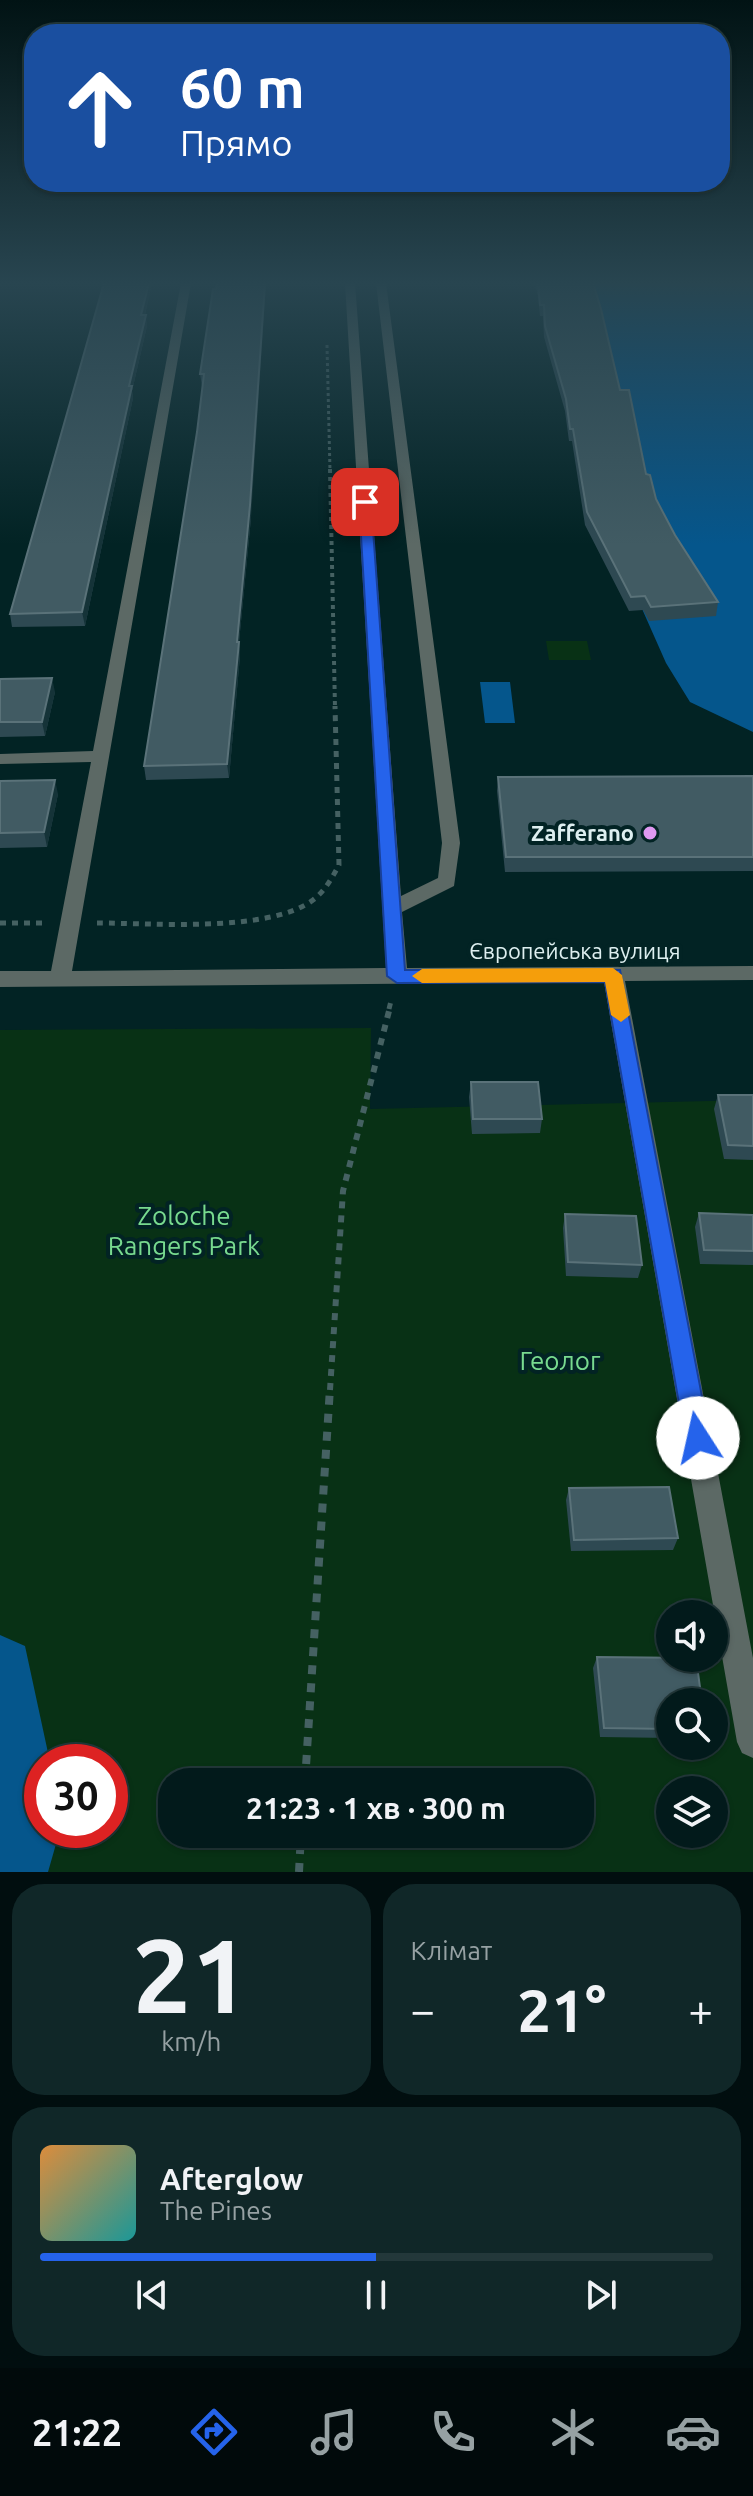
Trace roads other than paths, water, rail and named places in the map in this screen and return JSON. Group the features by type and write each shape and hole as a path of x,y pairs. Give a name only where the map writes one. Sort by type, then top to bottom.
{"street":[{"path":"60,978 170,370"},
{"path":"356,370 397,976"},
{"path":"392,370 451,843 447,881 392,909"},
{"path":"0,759 99,756"},
{"name":"Європейська вулиця","path":"0,979 753,973"},
{"path":"613,975 753,1742"}],"water":[{"path":"567,370 753,370 753,732 690,702 666,663 639,602"},
{"path":"480,682 510,682 515,723 485,723"},
{"path":"0,1635 25,1646 46,1744 24,1744 24,1848 55,1848 48,1872 0,1872"}],"place":[{"name":"Zafferano","path":"650,833"}],"park label":[{"name":"Zoloche Rangers Park","path":"184,1231"},
{"name":"Геолог","path":"560,1361"}]}
